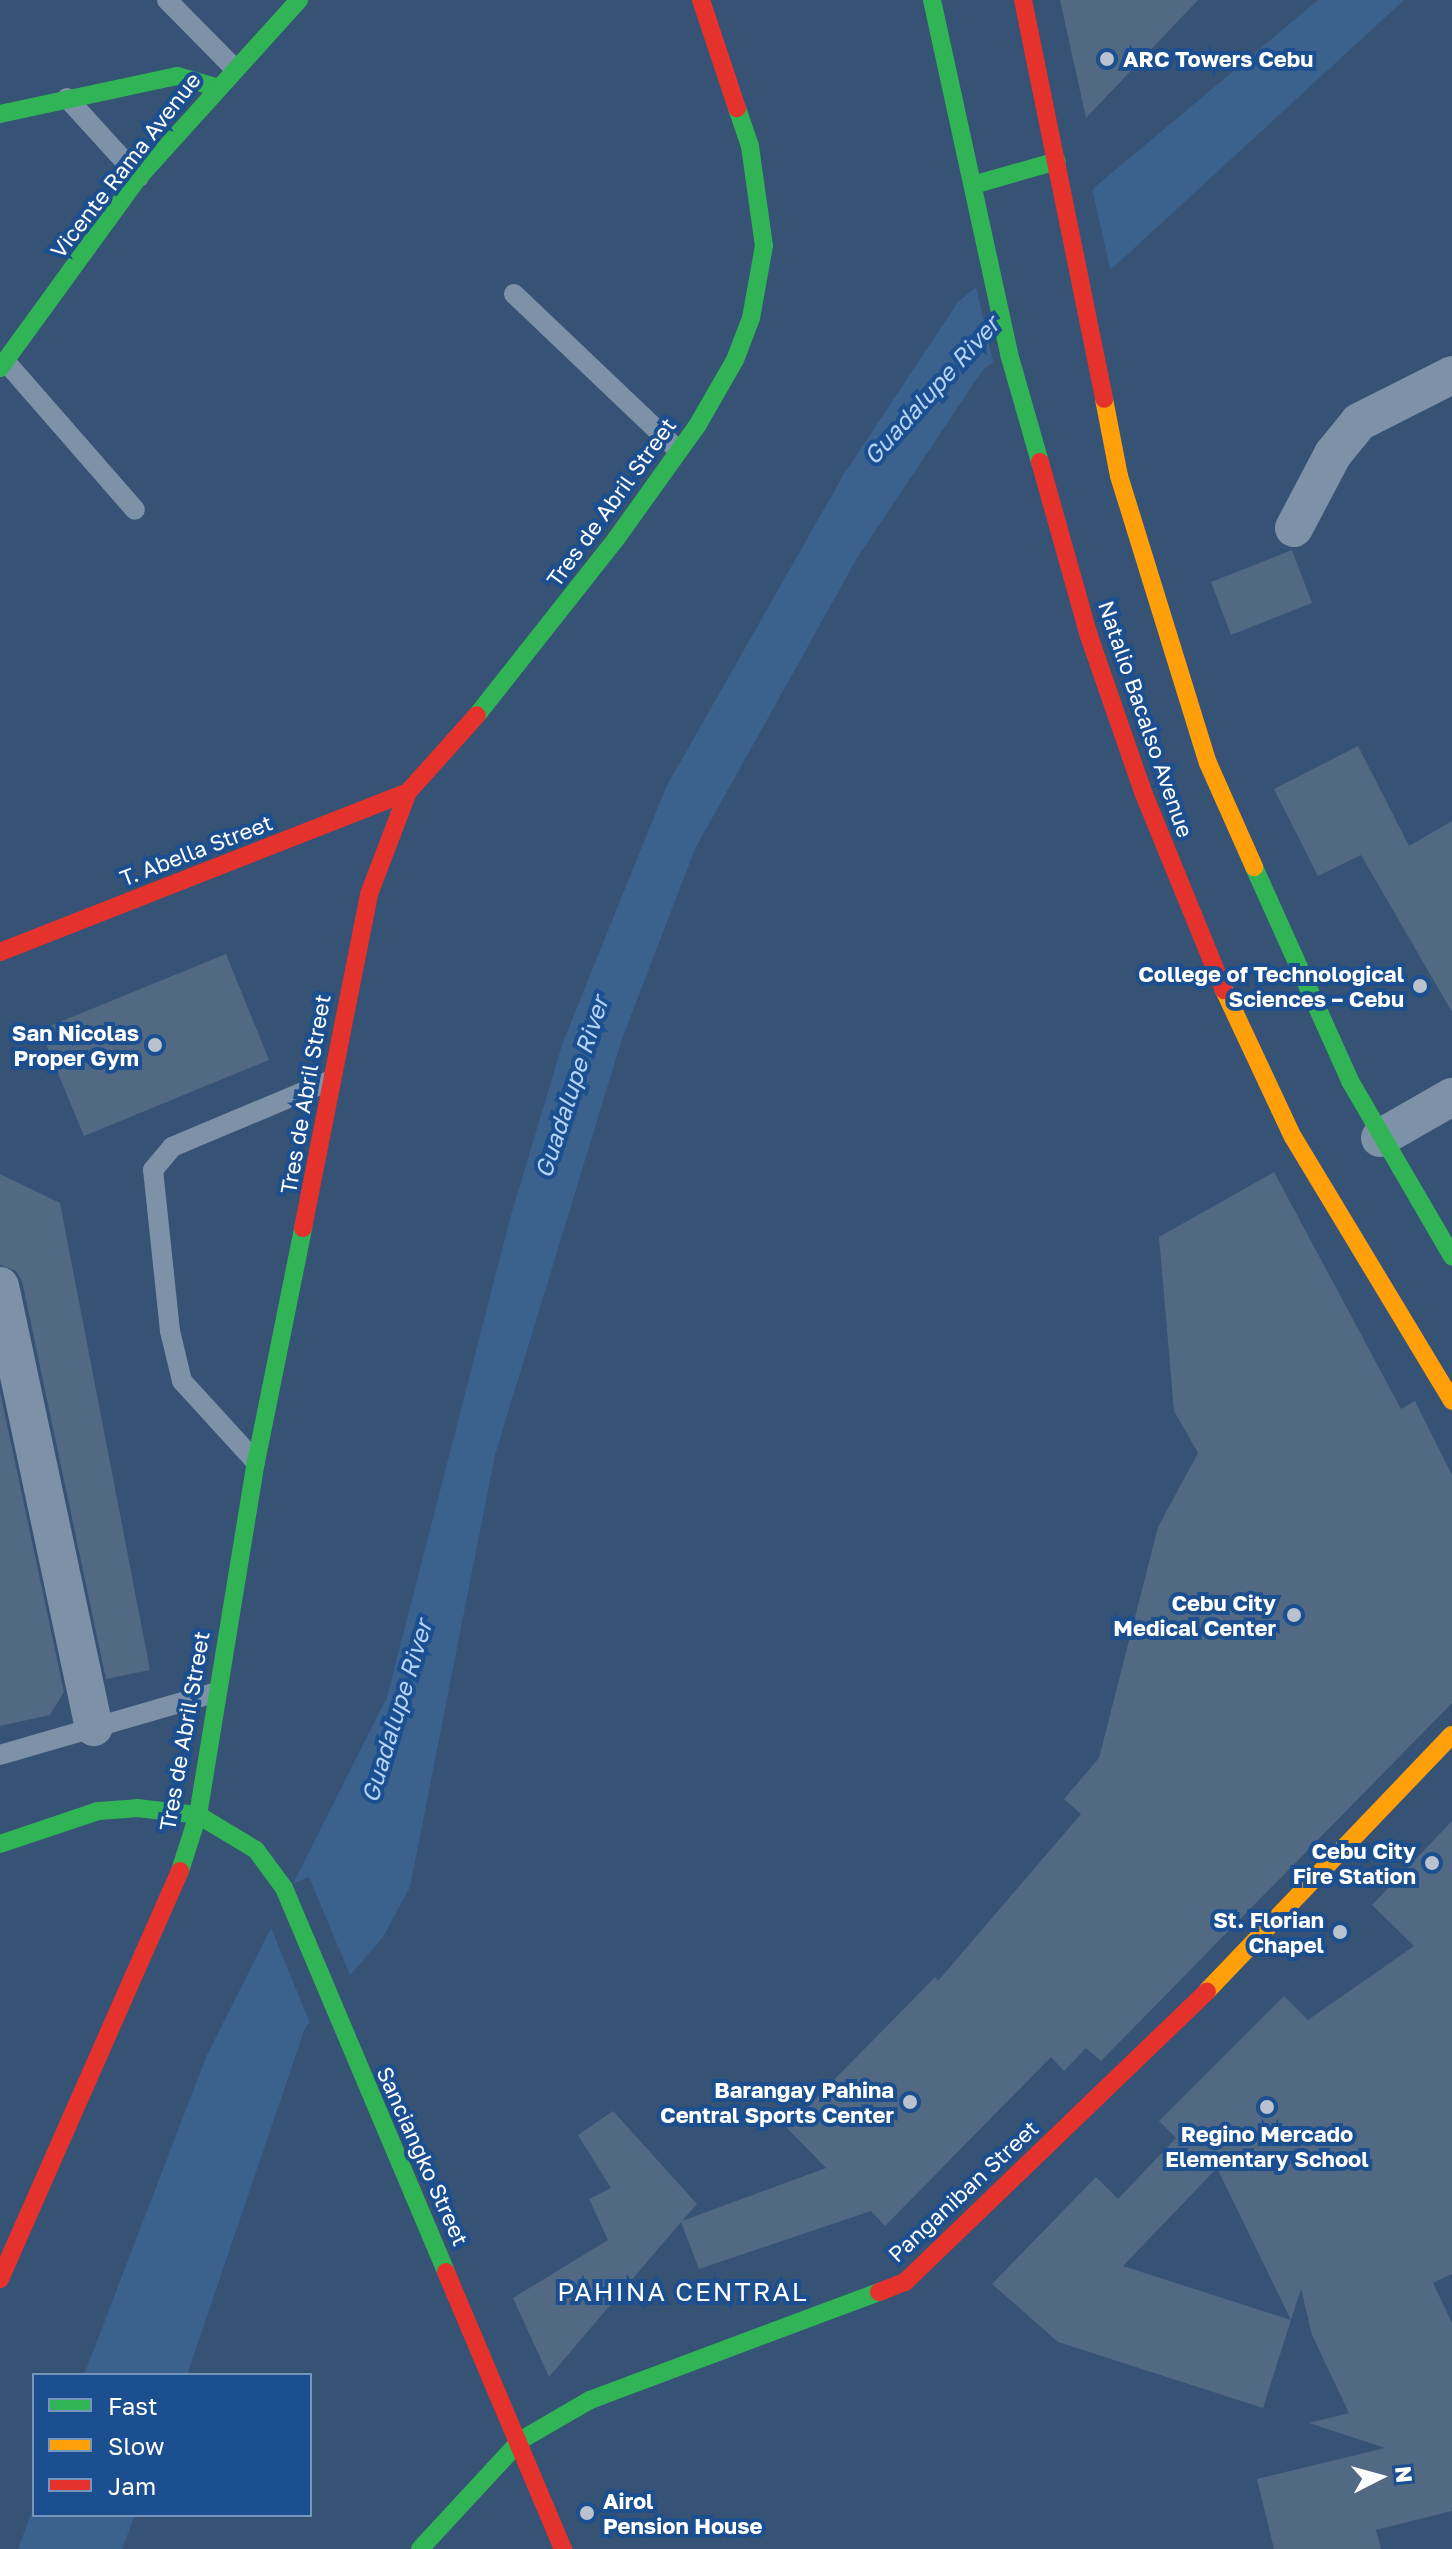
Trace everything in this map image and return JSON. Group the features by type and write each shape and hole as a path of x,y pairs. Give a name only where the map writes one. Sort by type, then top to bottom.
{"street":[{"name":"Vicente Rama Avenue","path":"3,365 139,177 215,87 299,0"},
{"name":"Tres de Abril Street","path":"0,2279 169,1905 198,1815 214,1693 256,1462 311,1196 327,1082 369,894 408,792 506,682 678,450 735,360 764,246 750,146 701,0"},
{"name":"Natalio Bacalso Avenue","path":"932,0 1009,354 1089,636 1202,944 1293,1137 1452,1401"},
{"name":"Natalio Bacalso Avenue","path":"1023,0 1123,491 1208,763 1282,939 1380,1138 1452,1256"},
{"path":"0,114 66,96 177,76 215,87"},
{"path":"973,185 1057,161"},
{"path":"1294,528 1333,454 1359,422 1452,375"},
{"name":"T. Abella Street","path":"0,952 408,792"},
{"path":"1380,1138 1452,1097"},
{"path":"0,1286 94,1727"},
{"name":"Panganiban Street","path":"420,2549 521,2440 590,2400 905,2282 1175,2024 1450,1743"},
{"path":"0,1844 98,1811 198,1815"},
{"name":"Sanciangko Street","path":"198,1815 256,1850 284,1888 521,2440 563,2549"}],"lane":[{"path":"167,0 234,68"},
{"path":"66,96 139,177"},
{"path":"514,294 678,450"},
{"path":"3,365 135,510"},
{"path":"256,1462 182,1381 170,1331 153,1170 172,1147 327,1082"},
{"path":"0,1755 214,1693"}],"water":[{"name":"Guadalupe River","path":"1318,0 1404,0 1116,265 982,371 857,558 695,849 622,1039 495,1455 410,1887 383,1937 305,2028 188,2373 85,2373 206,2057 387,1697 511,1215 563,1042 666,787 844,474 958,302"},
{"path":"32,2511 32,2517 134,2517 122,2549 18,2549"}],"pier":[{"path":"1091,184 1111,273 994,366 975,282"},
{"path":"309,1877 352,1980 310,2023 269,1923 287,1886"}],"building":[{"name":"ARC Towers Cebu","path":"1060,0 1198,0 1086,118"},
{"path":"1292,550 1312,603 1231,635 1211,582"},
{"path":"1358,746 1409,846 1452,821 1452,1012 1361,855 1318,876 1274,789"},
{"name":"San Nicolas Proper Gym","path":"226,954 269,1060 84,1136 40,1030"},
{"name":"Cebu City Medical Center","path":"1274,1172 1401,1409 1415,1401 1452,1475 1452,1703 1101,2061 1086,2048 1064,2071 1051,2057 885,2226 871,2211 699,2269 681,2222 549,2377 513,2298 608,2240 589,2199 611,2188 578,2135 613,2111 697,2204 682,2221 826,2168 787,2128 935,1977 938,1981 1081,1814 1064,1799 1099,1758 1158,1527 1198,1453 1174,1411 1159,1237"},
{"path":"0,1174 60,1203 150,1670 106,1679 22,1281 16,1271 0,1265"},
{"path":"0,1392 64,1692 50,1715 0,1726"},
{"name":"Regino Mercado Elementary School","path":"1452,1821 1452,2274 1433,2283 1452,2323 1452,2511 1376,2530 1381,2549 1274,2549 1257,2479 1385,2448 1309,2423 1349,2413 1312,2335 1301,2289 1263,2408 1058,2342 992,2284 1096,2177 1118,2199 1176,2138 1159,2121 1284,1996 1308,2020 1414,1946 1372,1905","holes":["1217,2168 1291,2320 1123,2266"]}],"traffic: fast":[{"path":"0,368 139,177 299,0"},
{"path":"932,0 1009,354 1040,462"},
{"path":"0,114 177,76 215,87"},
{"path":"477,715 616,539 697,426 735,360 751,318 764,246 750,146 737,108"},
{"path":"973,185 1057,161"},
{"path":"1254,867 1350,1081 1452,1256"},
{"path":"180,1871 198,1815 256,1462 303,1228"},
{"path":"0,1844 98,1811 137,1808 198,1815 256,1850 284,1888 446,2272"},
{"path":"420,2549 521,2440 590,2400 879,2292"}],"traffic: slow":[{"path":"1104,399 1119,476 1208,763 1254,867"},
{"path":"1224,990 1293,1137 1452,1401"},
{"path":"1207,1991 1452,1735"}],"traffic: jam":[{"path":"701,0 737,108"},
{"path":"1023,0 1104,399"},
{"path":"1040,462 1089,636 1143,792 1224,990"},
{"path":"303,1228 369,894 408,792 477,715"},
{"path":"0,952 408,792"},
{"path":"0,2279 180,1871"},
{"path":"879,2292 905,2282 1207,1991"},
{"path":"446,2272 563,2549"}],"place":[{"name":"ARC Towers Cebu","path":"1107,59"},
{"name":"College of Technological Sciences – Cebu","path":"1420,986"},
{"name":"San Nicolas Proper Gym","path":"155,1045"},
{"name":"Cebu City Medical Center","path":"1294,1615"},
{"name":"Cebu City Fire Station","path":"1432,1863"},
{"name":"St. Florian Chapel","path":"1340,1932"},
{"name":"Barangay Pahina Central Sports Center","path":"910,2102"},
{"name":"Regino Mercado Elementary School","path":"1267,2107"},
{"name":"Airol Pension House","path":"587,2513"}],"district":[{"name":"PAHINA CENTRAL","path":"683,2292"}]}
